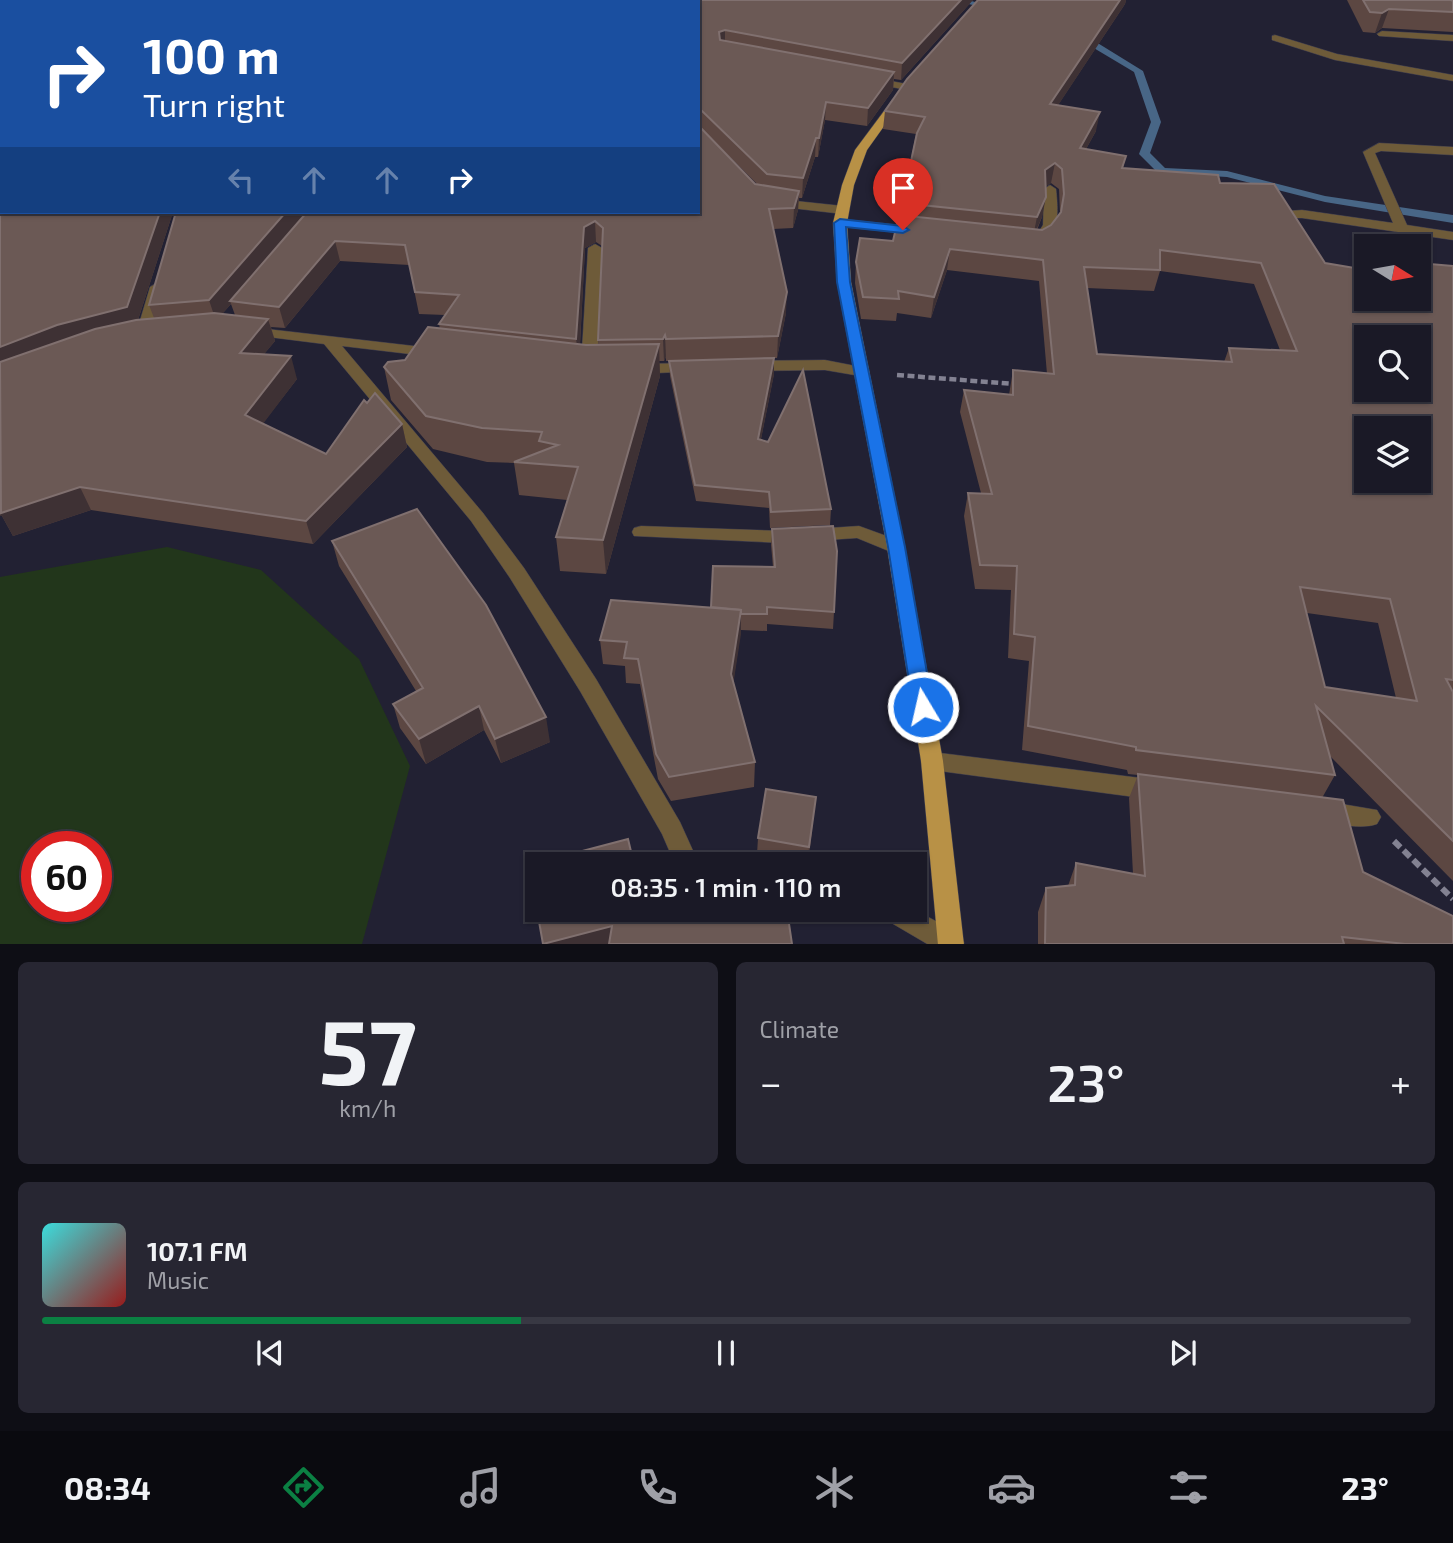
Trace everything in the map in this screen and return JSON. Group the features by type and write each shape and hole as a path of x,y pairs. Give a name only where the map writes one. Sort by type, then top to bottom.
{"main road":[{"path":"911,82 861,150 841,217 844,282 896,547 932,761 951,944"}],"street":[{"path":"1382,34 1453,38"},
{"path":"1275,38 1335,57 1453,78"},
{"path":"855,77 911,82"},
{"path":"1401,225 1368,152 1371,149 1406,148 1453,151"},
{"path":"1019,242 1038,244 1047,235 1053,219 1050,189"},
{"path":"761,199 930,233"},
{"path":"1294,234 1288,215 1293,214 1401,225 1453,236"},
{"path":"595,248 596,370 714,367"},
{"path":"144,335 161,272"},
{"path":"235,329 452,354"},
{"path":"329,340 477,517 517,573 588,685 682,852"},
{"path":"742,367 825,365 860,371"},
{"path":"641,532 783,537 859,532 896,547"},
{"path":"932,761 1178,792"},
{"path":"1301,808 1369,817"},
{"path":"686,944 687,922"},
{"path":"913,922 951,944"}],"path":[{"path":"860,371 1019,385"},
{"path":"1369,817 1453,900"}],"green space":[{"path":"167,547 261,570 359,659 410,766 362,944 0,944 0,577"}],"building":[{"path":"700,0 961,0 902,63 725,30 719,32 720,40 894,72 868,108 826,102 819,138 816,138 803,178 767,174 700,109"},
{"path":"978,0 1120,0 1050,104 1100,112 1080,148 1126,156 1122,168 1218,175 1220,183 1274,184 1325,263 1354,268 1354,312 1432,312 1432,264 1453,266 1453,680 1446,679 1453,692 1453,841 1316,706 1335,775 1136,750 1136,747 1028,726 1035,637 1014,634 1017,566 980,565 968,493 992,494 964,390 1013,395 1013,370 1054,374 1043,260 950,249 934,297 898,291 899,299 863,297 856,262 860,238 893,241 899,215 1042,230 1051,225 1061,212 1064,194 1062,169 1055,163 1045,170 1046,197 1037,217 902,203 917,133 925,117 885,111 907,79","holes":["1160,250 1261,263 1297,351 1229,348 1232,362 1097,354 1084,267 1160,270","1300,587 1390,599 1417,701 1325,687"]},
{"path":"1363,0 1452,0 1453,12 1389,9 1382,13 1370,12"},
{"path":"700,127 755,184 799,191 794,208 769,209 787,292 778,336 666,339 665,335 663,339 598,340 603,228 595,221 584,227 576,339 439,324 459,295 415,292 405,245 335,241 279,307 230,301 305,214 700,214"},
{"path":"0,214 159,214 127,307 57,325 0,347"},
{"path":"175,214 284,214 209,300 149,305"},
{"path":"214,313 268,319 240,353 291,356 245,415 326,454 364,400 367,403 375,393 402,424 306,521 80,487 1,513 0,362 95,329 136,320"},
{"path":"428,327 586,345 659,344 603,540 556,537 578,467 514,462 558,445 539,441 542,432 482,428 426,416 384,367 388,362 405,360"},
{"path":"774,358 758,439 768,442 803,370 831,509 771,512 769,492 695,485 669,361"},
{"path":"417,509 486,605 546,717 495,739 479,706 419,739 393,704 423,688 332,541"},
{"path":"833,526 837,551 834,612 767,607 767,614 741,614 741,610 711,607 713,566 775,567 772,529"},
{"path":"611,600 741,610 731,674 755,762 669,777 656,754 638,659 624,658 627,642 600,640"},
{"path":"1138,774 1343,800 1363,872 1453,916 1453,944 1405,944 1342,937 1344,944 1045,944 1046,888 1075,885 1076,863 1145,876"},
{"path":"766,789 816,797 809,847 758,838"},
{"path":"628,839 631,852 578,852"},
{"path":"539,922 789,922 792,944 609,944 612,926 543,944"}],"waterway":[{"path":"954,0 996,8"},
{"path":"1080,36 1138,71 1156,122 1144,154 1162,171 1227,174 1325,199 1453,219"}],"route":[{"path":"903,230 840,223 844,282 896,547 923,707"}]}
